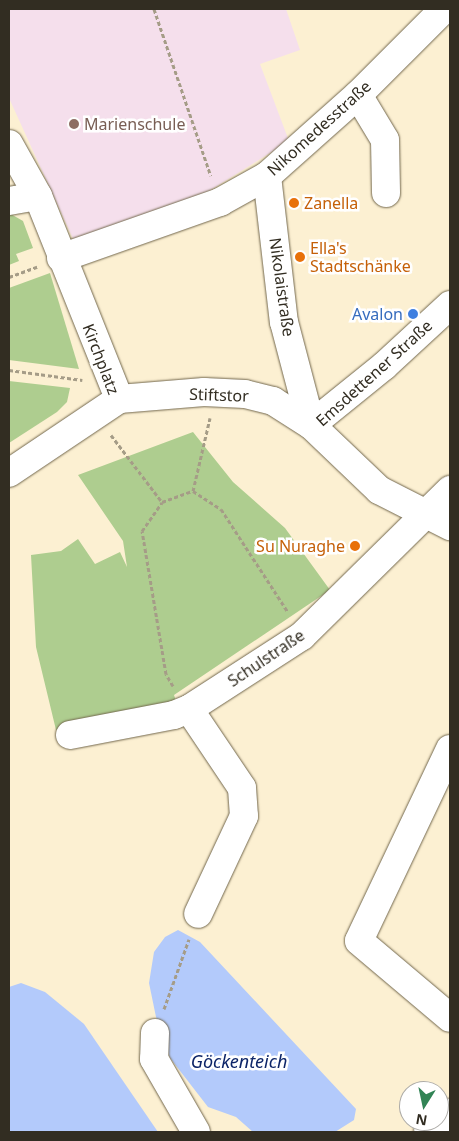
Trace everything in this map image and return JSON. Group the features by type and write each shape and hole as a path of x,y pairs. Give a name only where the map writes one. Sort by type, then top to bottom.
{"street":[{"name":"Nikomedesstraße","path":"61,258 220,202 267,176 358,94 444,9"},
{"path":"358,94 385,140 386,193"},
{"name":"Kirchplatz","path":"9,144 38,196 61,258 116,392 96,414 9,473"},
{"name":"Nikolaistraße","path":"267,176 284,322 311,425"},
{"path":"9,201 38,196"},
{"name":"Emsdettener Straße","path":"450,305 384,366 311,425 379,490 450,526"},
{"name":"Stiftstor","path":"116,392 216,392 245,394 273,400 311,425"},
{"name":"Schulstraße","path":"70,735 174,715 189,709 302,636 450,490"},
{"path":"189,709 242,788 244,816 198,914"},
{"path":"450,749 442,786 359,941 450,1018"},
{"path":"155,1033 154,1059 196,1132"},
{"path":"428,1132 450,1113"}],"path":[{"path":"154,9 220,202"},
{"path":"9,370 116,392"},
{"path":"193,491 216,392"},
{"path":"96,414 162,502"},
{"path":"189,709 166,674 142,532 162,502 193,491"},
{"path":"193,491 221,509 274,587 302,636"},
{"path":"155,1033 198,914"}],"shaded area":[{"path":"9,9 286,9 300,50 260,64 289,141 209,191 74,241 9,98"}],"green space":[{"path":"9,213 23,221 33,248 16,254 19,261 9,265"},
{"path":"50,273 79,369 9,360 9,288"},
{"path":"9,381 70,388 67,402 57,412 9,443"},
{"path":"193,432 233,482 285,528 330,590 174,695 178,707 56,730 36,647 31,555 61,551 78,539 95,564 120,552 127,567 123,541 78,475"}],"water":[{"name":"Göckenteich","path":"178,930 200,942 356,1109 354,1120 335,1132 253,1132 236,1117 208,1107 170,1058 156,1017 149,983 154,952 165,937"},
{"path":"21,983 45,992 84,1024 158,1132 9,1132 9,987"}],"place":[{"name":"Marienschule","path":"74,124"},
{"name":"Zanella","path":"294,203"},
{"name":"Ella's Stadtschänke","path":"300,257"},
{"name":"Avalon","path":"413,314"},
{"name":"Su Nuraghe","path":"355,546"}]}
